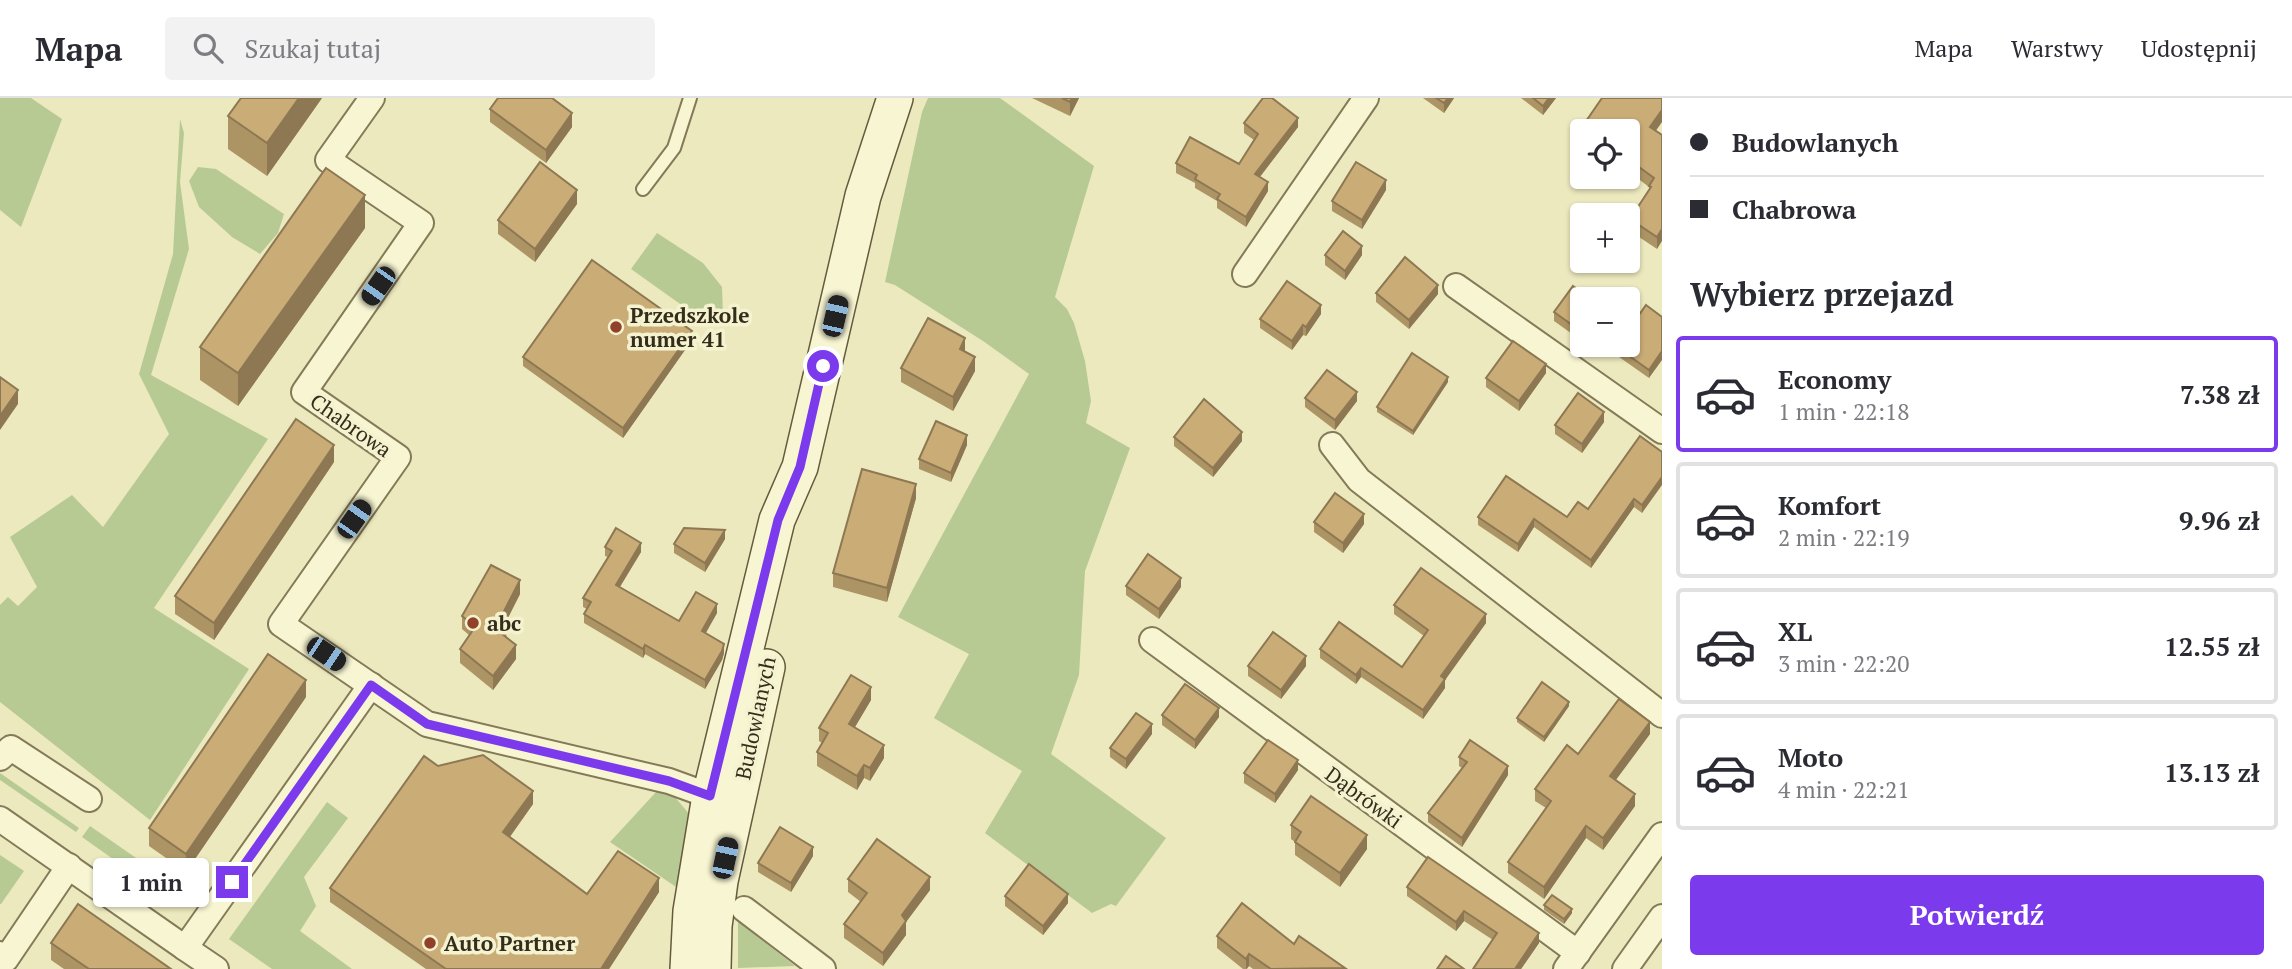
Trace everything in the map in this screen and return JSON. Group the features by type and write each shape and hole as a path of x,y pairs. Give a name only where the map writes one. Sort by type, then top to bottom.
{"main road":[{"name":"Budowlanych","path":"863,196 868,123 874,98"},
{"name":"Budowlanych","path":"688,969 691,911 797,525 800,467 863,196 895,98"},
{"name":"Budowlanych","path":"713,969 723,801"}],"street":[{"name":"Chabrowa","path":"372,98 328,160 421,223 303,392 398,457 281,624 427,724 647,776 723,801"},
{"path":"1245,274 1366,98"},
{"path":"1456,286 1662,432"},
{"path":"1332,445 1359,480 1662,715"},
{"name":"Dąbrówki","path":"1152,640 1572,961 1662,835"},
{"path":"185,948 371,685"},
{"path":"0,758 11,748 89,799"},
{"path":"0,819 216,969"},
{"path":"0,954 6,959 69,866"},
{"path":"744,909 823,969"},
{"path":"1625,969 1662,917"}],"lane":[{"path":"643,189 674,148 690,98"}],"green space":[{"path":"0,98 31,98 62,119 21,227 0,210"},
{"path":"928,98 1000,98 1094,166 1055,297 1067,309 1074,323 1085,361 1091,401 1086,423 1130,448 1085,571 1079,675 1051,754 1166,838 1116,906 1111,904 1092,913 985,833 1022,771 934,718 969,654 898,617 1029,374 983,341 895,285 885,282 922,112"},
{"path":"180,119 184,133 180,182 189,249 151,375 268,439 154,608 249,669 150,820 0,702 0,605 8,597 18,606 37,587 10,537 72,495 103,527 169,434 139,374 173,254"},
{"path":"198,167 216,169 284,214 278,233 260,254 232,237 199,207 189,181"},
{"path":"657,233 703,263 722,287 723,315 711,326 631,269"},
{"path":"0,773 79,828 76,832 0,780"},
{"path":"657,791 674,796 690,815 679,889 610,842"},
{"path":"327,802 348,818 304,877 316,906 300,931 352,969 272,969 229,939"},
{"path":"90,826 152,869 144,881 82,837"},
{"path":"0,855 24,871 1,904 0,904"},
{"path":"738,921 795,966 738,968"}],"building":[{"path":"241,98 299,98 267,143 228,116"},
{"path":"498,98 552,98 572,113 546,150 490,109"},
{"path":"1263,98 1272,98 1298,118 1255,174 1268,182 1246,217 1217,199 1220,194 1195,179 1197,175 1176,163 1190,137 1239,164 1258,134 1244,123"},
{"path":"1533,98 1549,98 1543,106"},
{"path":"1602,98 1662,98 1662,110 1650,127 1662,135 1662,229 1657,237 1640,226 1640,204 1654,178 1640,168 1640,119 1588,119"},
{"path":"540,162 577,190 535,249 498,220"},
{"path":"1356,162 1386,180 1362,220 1332,201"},
{"path":"326,168 365,195 238,373 200,347"},
{"path":"1343,231 1362,246 1345,271 1325,255"},
{"path":"1405,257 1438,285 1409,320 1376,293"},
{"path":"592,260 692,331 623,428 523,357"},
{"path":"1287,281 1321,305 1306,327 1303,325 1292,341 1260,319"},
{"path":"1570,290 1570,323 1554,312"},
{"path":"1646,305 1662,317 1662,351 1649,370 1631,357 1640,357 1640,314"},
{"path":"928,318 965,338 960,349 975,357 953,397 901,368"},
{"path":"1513,341 1546,364 1519,401 1486,378"},
{"path":"1412,353 1448,377 1413,431 1377,407"},
{"path":"1327,370 1357,392 1335,420 1305,398"},
{"path":"0,377 18,390 0,416"},
{"path":"1578,393 1604,412 1582,444 1555,425"},
{"path":"1204,399 1242,432 1213,468 1174,437"},
{"path":"296,419 334,445 214,623 175,596"},
{"path":"936,421 967,435 951,473 919,459"},
{"path":"1640,436 1662,452 1662,477 1642,505 1634,499 1591,560 1534,519 1518,544 1478,517 1506,476 1567,517 1578,502 1588,509"},
{"path":"862,469 916,484 887,588 833,573"},
{"path":"1335,493 1364,514 1343,543 1314,522"},
{"path":"616,528 641,543 616,585 679,621 696,592 717,604 702,631 724,644 705,680 645,645 643,649 584,614 591,602 583,598 612,551 605,547"},
{"path":"684,528 725,530 705,563 674,544"},
{"path":"1148,554 1181,578 1159,609 1126,586"},
{"path":"491,565 520,580 499,621 507,629 502,634 516,645 493,676 460,649 475,627 462,616"},
{"path":"1421,568 1486,614 1441,676 1445,679 1423,710 1361,668 1356,675 1320,649 1339,622 1402,667 1428,630 1394,605"},
{"path":"1273,632 1306,656 1281,690 1248,666"},
{"path":"268,654 306,680 186,854 149,828"},
{"path":"851,675 871,687 849,724 884,745 870,768 864,765 857,776 817,752 828,733 819,728"},
{"path":"1542,682 1569,702 1544,737 1517,718"},
{"path":"1185,684 1219,708 1195,740 1162,715"},
{"path":"1619,699 1650,722 1610,776 1635,794 1603,838 1586,826 1544,887 1508,862 1551,801 1535,789 1567,745 1578,754"},
{"path":"1136,713 1152,724 1126,759 1110,748"},
{"path":"1268,740 1298,760 1275,794 1244,773"},
{"path":"1470,740 1508,766 1462,838 1428,813 1467,762 1459,757"},
{"path":"483,755 533,791 503,832 587,894 618,851 659,878 601,969 446,969 330,888 424,756 438,766"},
{"path":"1311,796 1367,835 1340,873 1295,842 1301,832 1291,825"},
{"path":"780,827 813,847 791,883 758,863"},
{"path":"877,839 930,877 902,915 906,921 883,953 844,924 867,893 848,879"},
{"path":"1428,857 1539,933 1515,969 1473,969 1497,933 1464,911 1456,922 1407,887"},
{"path":"1029,864 1068,894 1043,926 1005,896"},
{"path":"1552,895 1572,909 1564,919 1544,905"},
{"path":"1242,903 1294,944 1299,936 1345,968 1271,969 1249,954 1246,959 1217,936"},
{"path":"78,904 171,969 89,969 51,943"},
{"path":"1446,956 1464,969 1437,969"}],"place":[{"name":"Przedszkole numer 41","path":"616,327"},
{"name":"abc","path":"473,623"},
{"name":"Auto Partner","path":"430,943"}],"route":[{"path":"232,882 371,685 427,724 669,781 710,796 778,520 800,467 823,366"}]}
